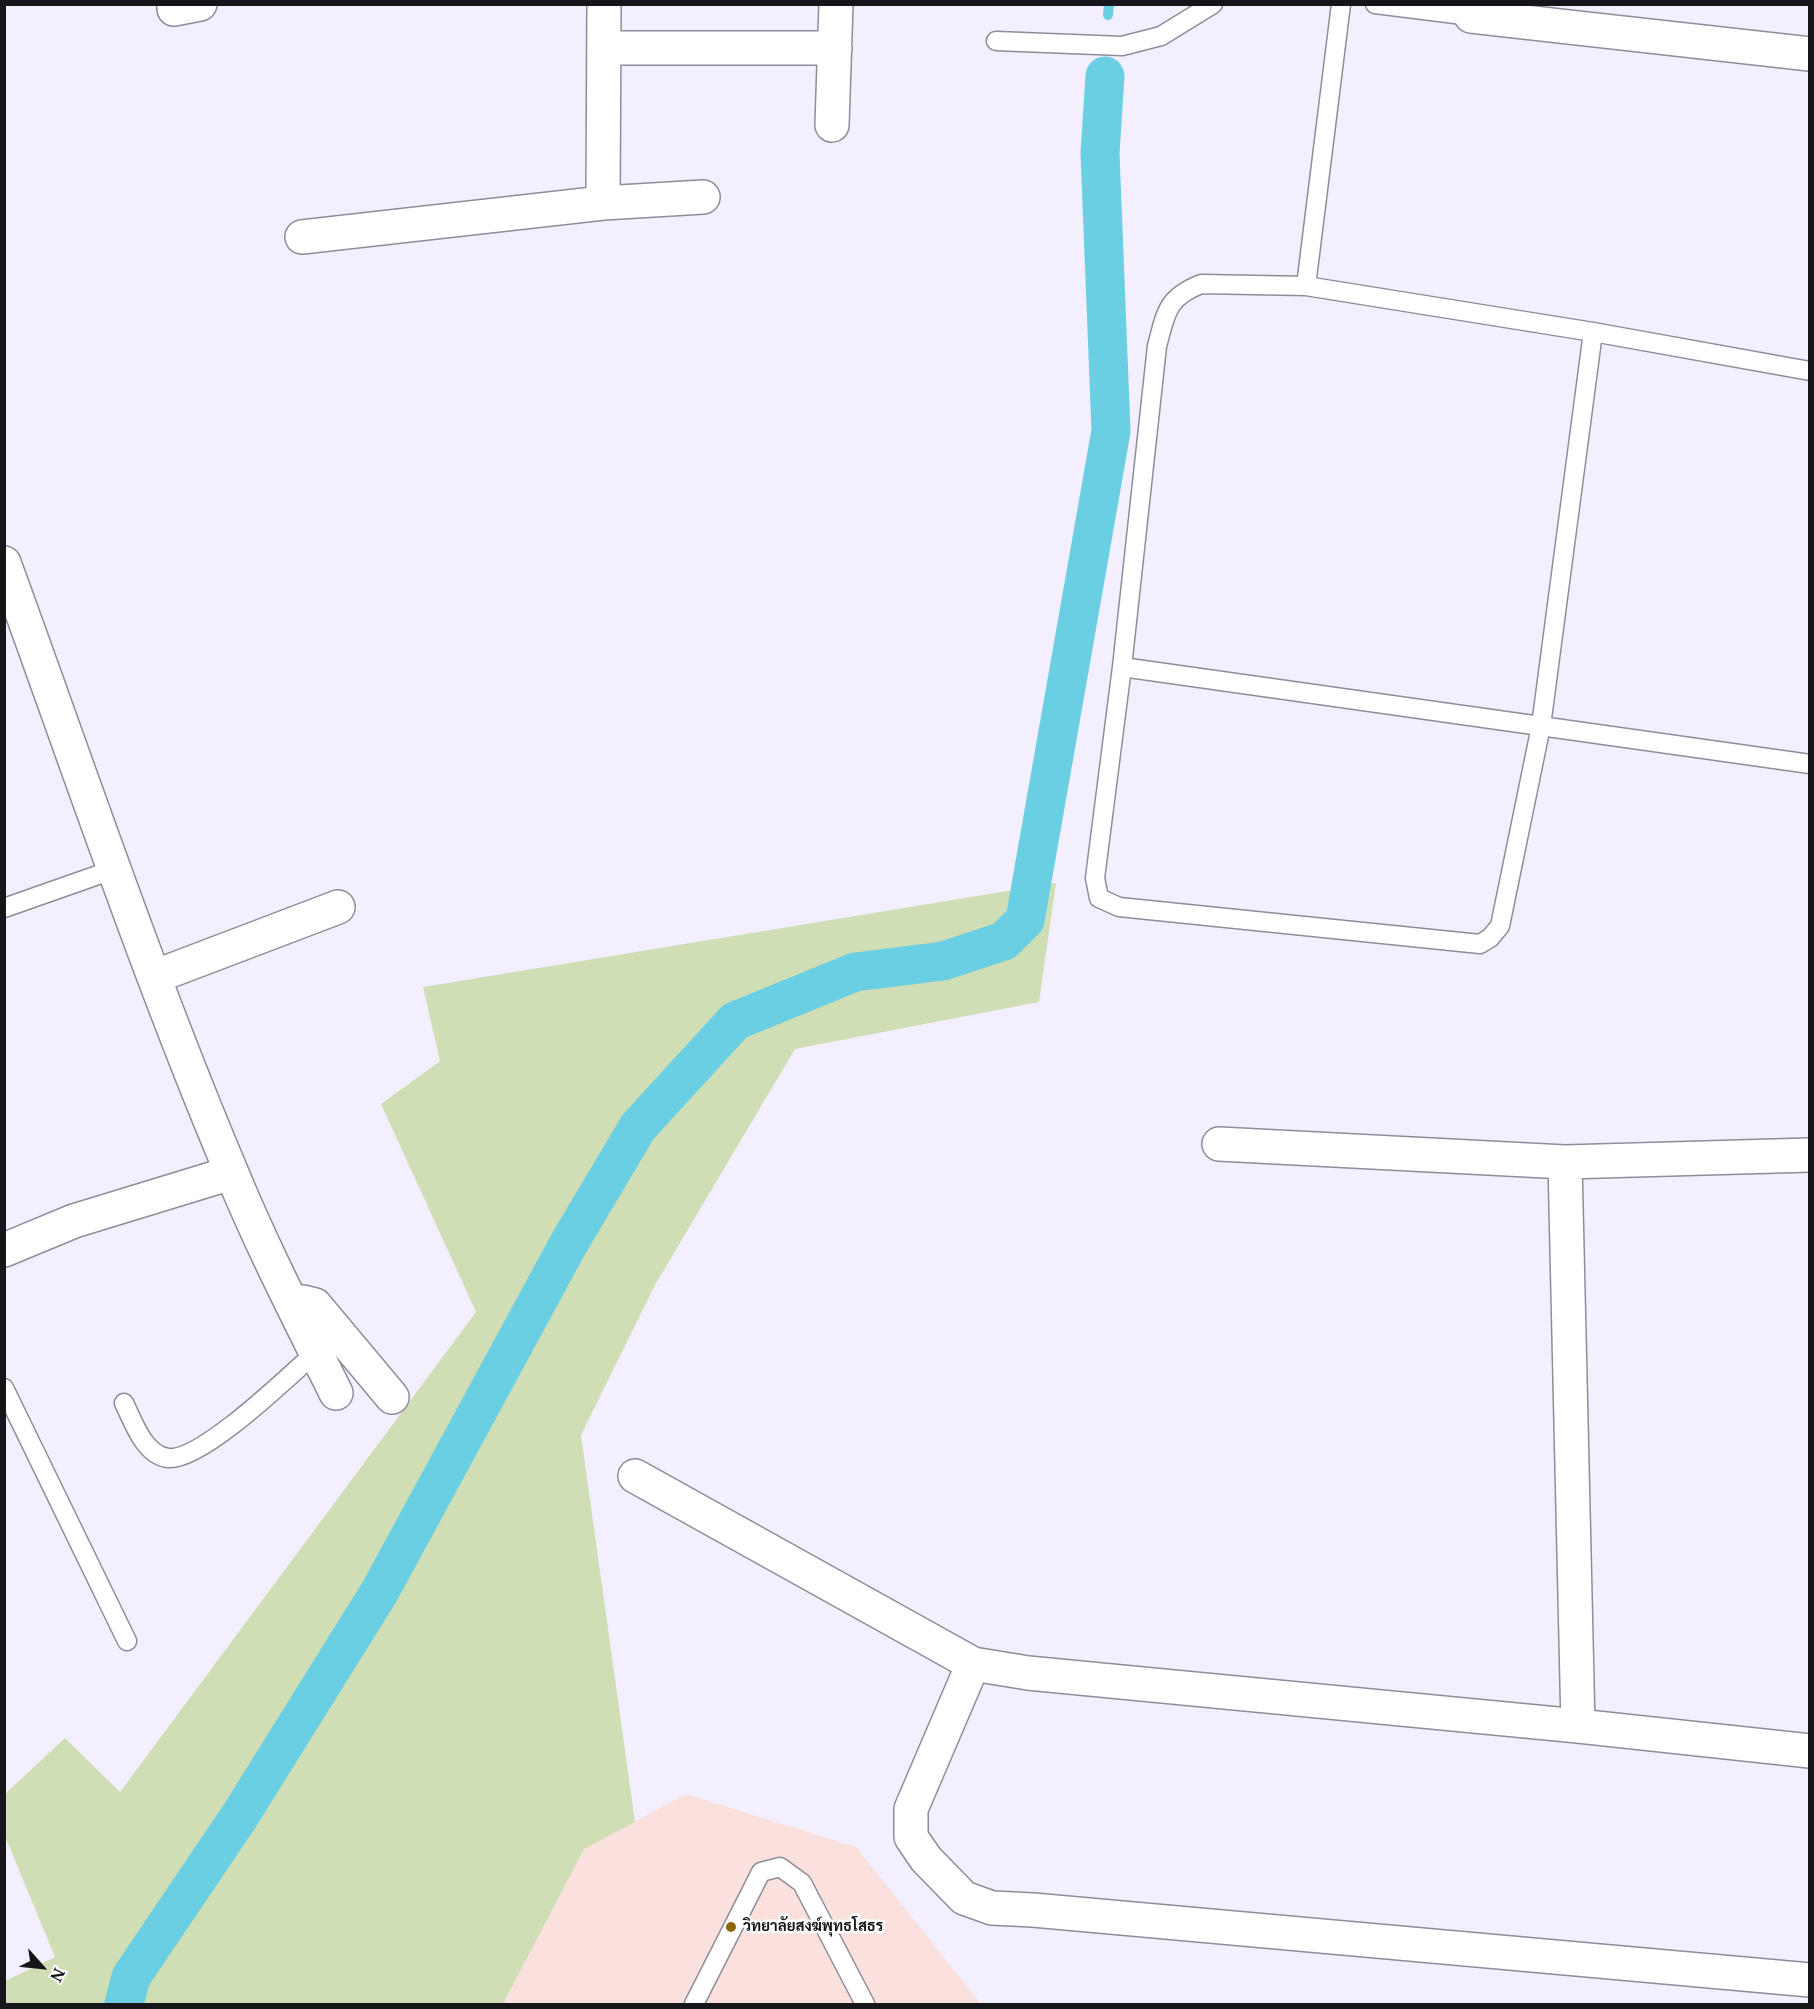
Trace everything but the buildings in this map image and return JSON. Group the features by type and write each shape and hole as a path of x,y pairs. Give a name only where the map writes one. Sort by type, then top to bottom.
{"street":[{"path":"603,203 604,4"},
{"path":"832,125 836,4"},
{"path":"1472,10 1809,54"},
{"path":"604,48 835,48"},
{"path":"302,237 603,203 703,197"},
{"path":"4,563 154,977 231,1173 336,1393"},
{"path":"154,977 338,907"},
{"path":"1219,1144 1565,1162 1809,1155"},
{"path":"1565,1162 1578,1726"},
{"path":"4,1250 74,1221 231,1173"},
{"path":"293,1305 303,1302 315,1305 392,1397"},
{"path":"635,1476 973,1664 1028,1673 1578,1726 1809,1751"},
{"path":"973,1664 911,1809 911,1837 926,1859 964,1898 992,1908 1809,1980"}],"lane":[{"path":"996,41 1122,46 1161,36 1213,4"},
{"path":"1306,286 1341,4"},
{"path":"1375,4 1472,10"},
{"path":"1593,332 1541,726 1500,926 1491,938 1480,944 1119,907 1099,898 1095,878 1122,667 1157,346 1167,309 1185,291 1201,284 1306,286 1593,332 1809,371"},
{"path":"1122,667 1809,764"},
{"path":"4,908 115,870"},
{"path":"124,1402 140,1435 150,1449 167,1458 182,1457 234,1424 316,1352"},
{"path":"4,1388 127,1641"},
{"path":"694,2004 761,1872 780,1867 802,1883 866,2004"}],"shaded area":[{"name":"วิทยาลัยสงฆ์พุทธโสธร","path":"686,1794 856,1847 981,2004 503,2004 584,1849"}],"green space":[{"path":"1056,883 1039,1002 795,1049 655,1285 581,1435 635,1822 584,1849 503,2004 5,2004 5,1981 55,1957 5,1836 5,1794 65,1738 120,1792 476,1312 381,1104 440,1061 423,987"}],"waterway":[{"path":"1108,15 1109,4"},
{"path":"124,2004 131,1977 241,1814 380,1591 569,1243 638,1127 735,1021 855,972 943,961 1004,941 1025,920 1111,431 1100,153 1105,76"}],"place":[{"name":"วิทยาลัยสงฆ์พุทธโสธร","path":"731,1927"}]}
